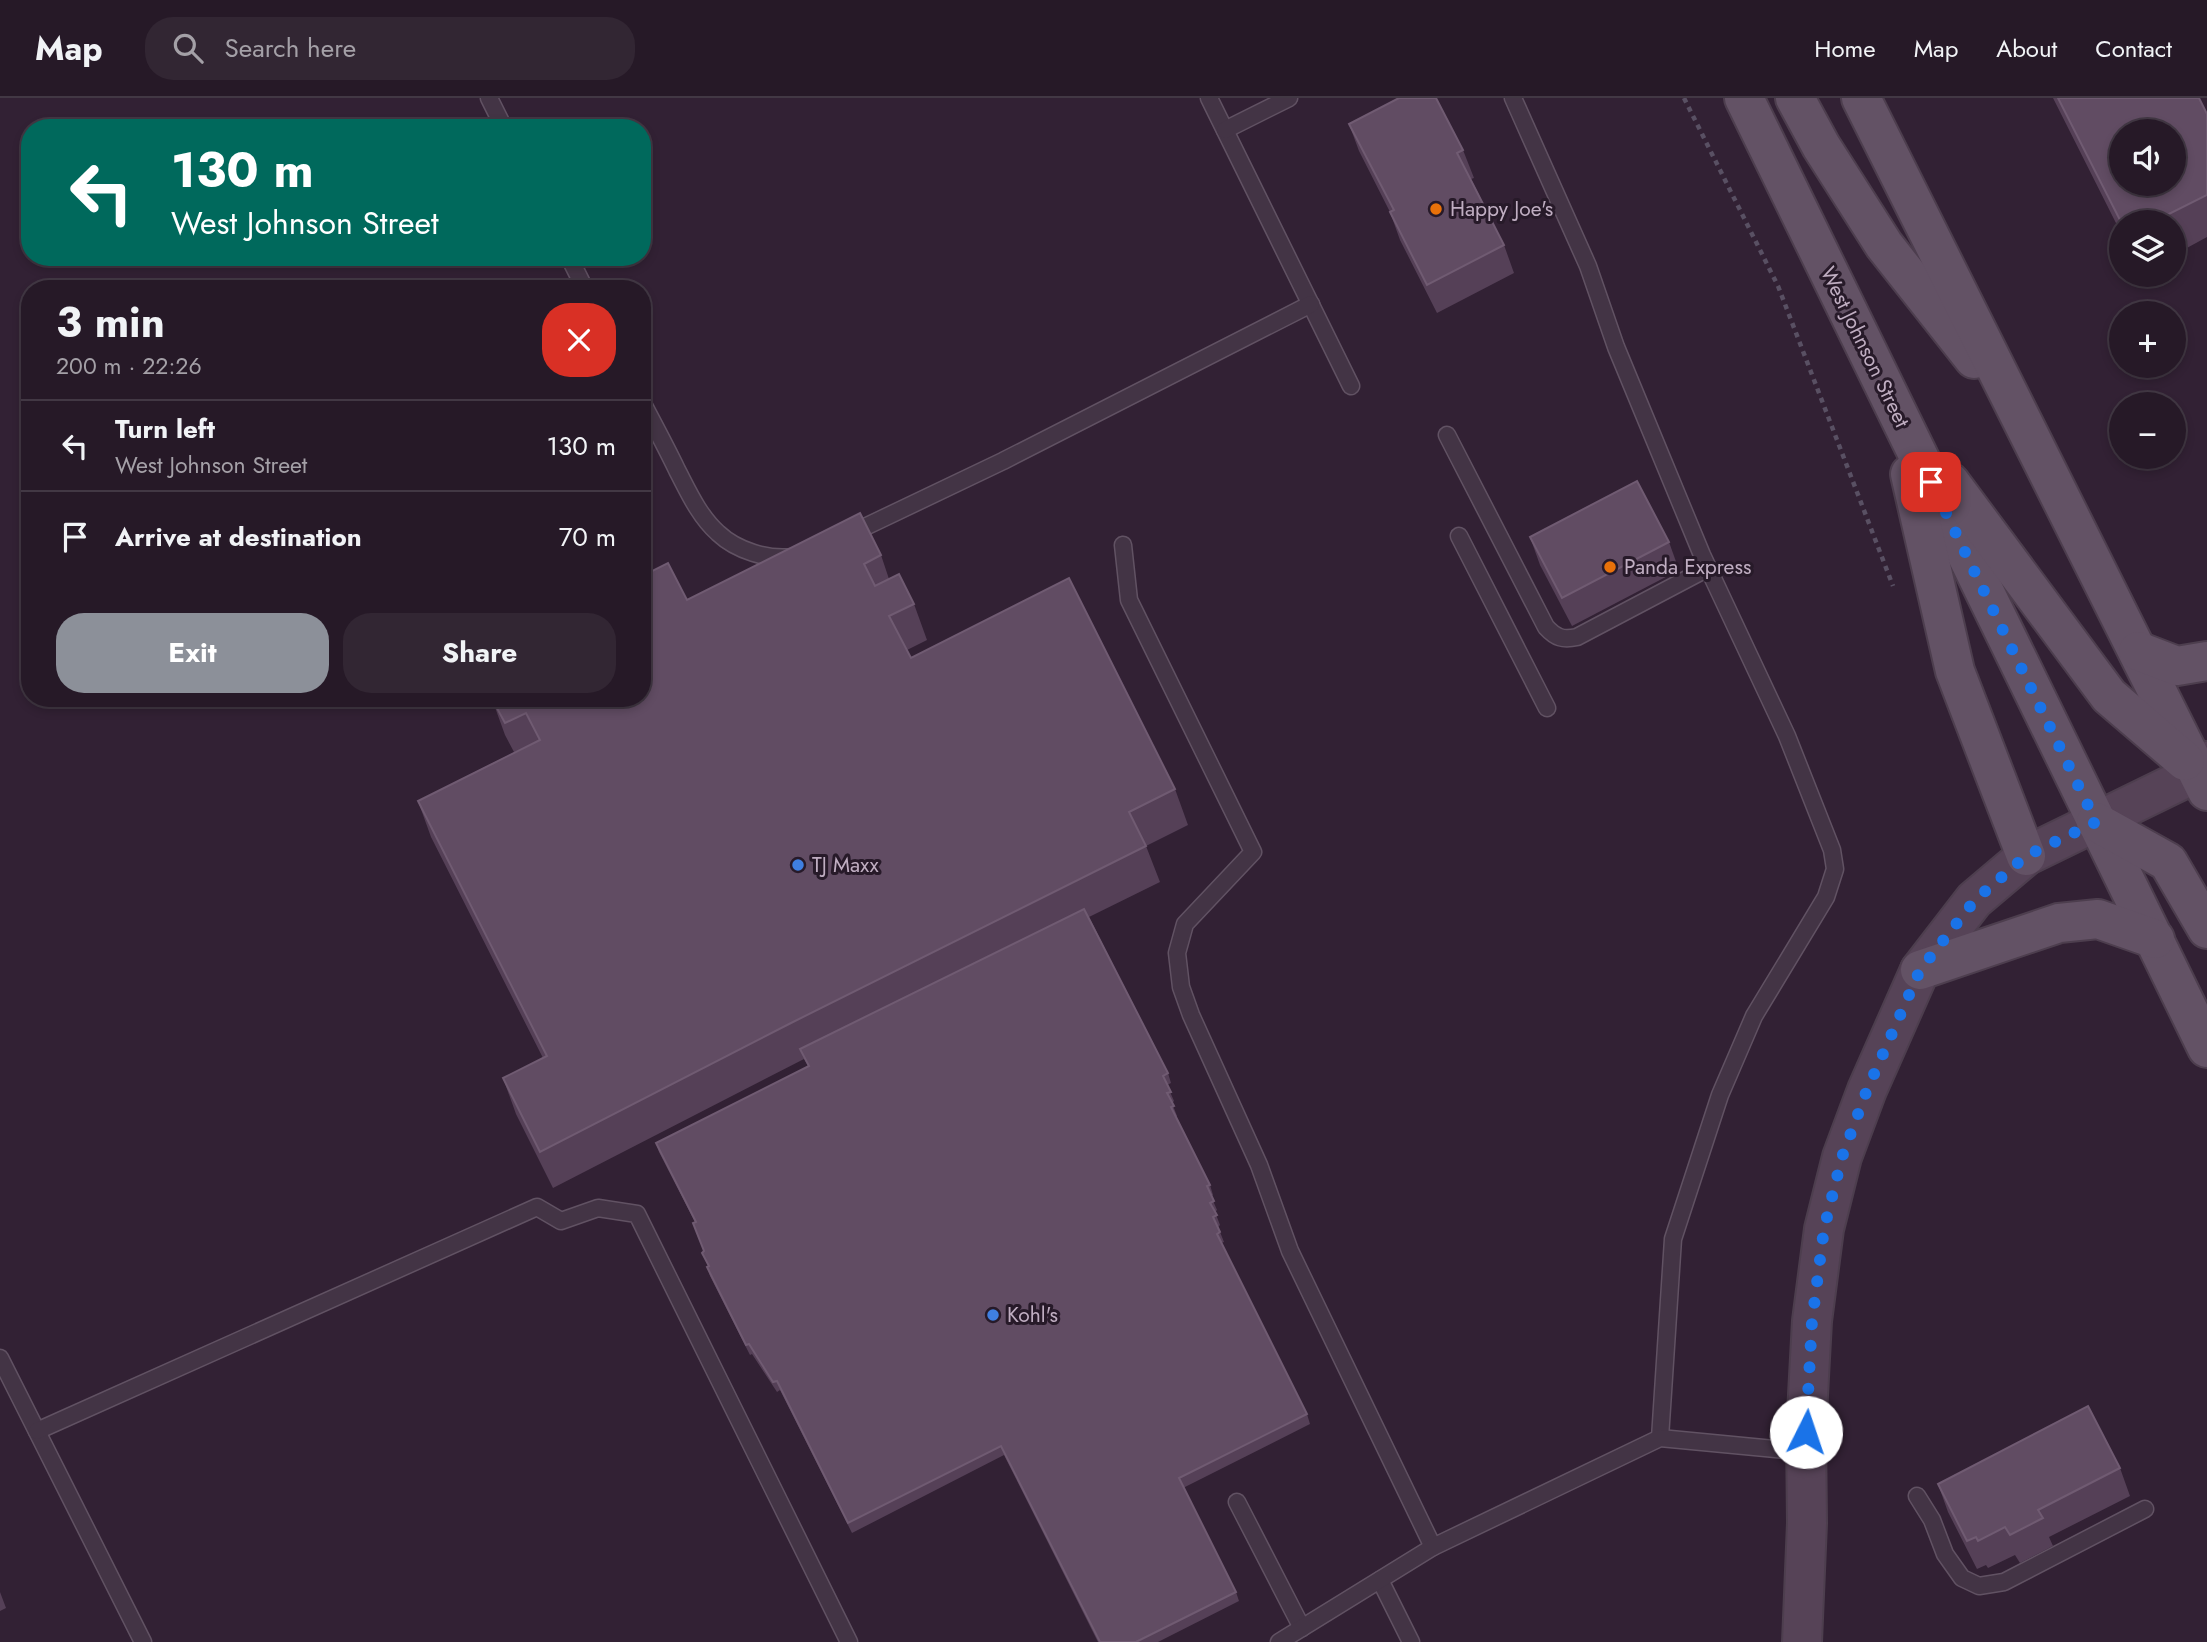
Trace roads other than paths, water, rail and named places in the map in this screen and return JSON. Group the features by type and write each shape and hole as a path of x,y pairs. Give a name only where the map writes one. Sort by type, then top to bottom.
{"main road":[{"name":"West Johnson Street","path":"1744,98 2207,1048"},
{"path":"1795,98 1821,146 1884,245 2023,421"},
{"path":"1861,98 2138,651 2205,775"},
{"path":"1894,407 2109,696 2205,775"},
{"path":"1894,407 1955,671 2026,856"},
{"path":"2138,651 2177,666 2207,661"},
{"path":"1802,1642 1812,1321 1824,1229 1846,1146 1867,1090 1920,970 1975,900 2026,856 2096,822 2205,775"},
{"path":"2096,822 2168,862 2207,929"},
{"path":"1920,970 2059,923 2098,919 2154,939"}],"lane":[{"path":"489,98 500,119"},
{"path":"1209,98 1351,386"},
{"path":"1225,131 1289,98"},
{"path":"1513,98 1588,266 1616,347 1709,568 1787,736 1832,850 1835,869 1826,897 1749,1028 1720,1095 1674,1239 1660,1438"},
{"path":"836,540 1003,461 1311,304"},
{"path":"651,419 694,500 719,534 738,546 762,554 786,558 806,554"},
{"path":"1447,435 1546,627 1555,636 1567,639 1577,637 1709,568"},
{"path":"1460,536 1547,708"},
{"path":"1123,545 1129,600 1253,852 1185,924 1177,953 1181,987 1259,1165 1290,1251 1433,1547"},
{"path":"37,1431 537,1207 561,1221 598,1209 637,1214 849,1642"},
{"path":"0,1358 143,1642"},
{"path":"1279,1642 1433,1547 1660,1438 1806,1452"},
{"path":"1917,1496 1932,1520 1945,1554 1962,1578 1979,1586 2004,1582 2145,1509"},
{"path":"1237,1502 1301,1629"},
{"path":"1380,1580 1412,1642"}],"place":[{"name":"Happy Joe's","path":"1436,209"},
{"name":"Panda Express","path":"1610,567"},
{"name":"TJ Maxx","path":"798,865"},
{"name":"Kohl's","path":"993,1315"}]}
